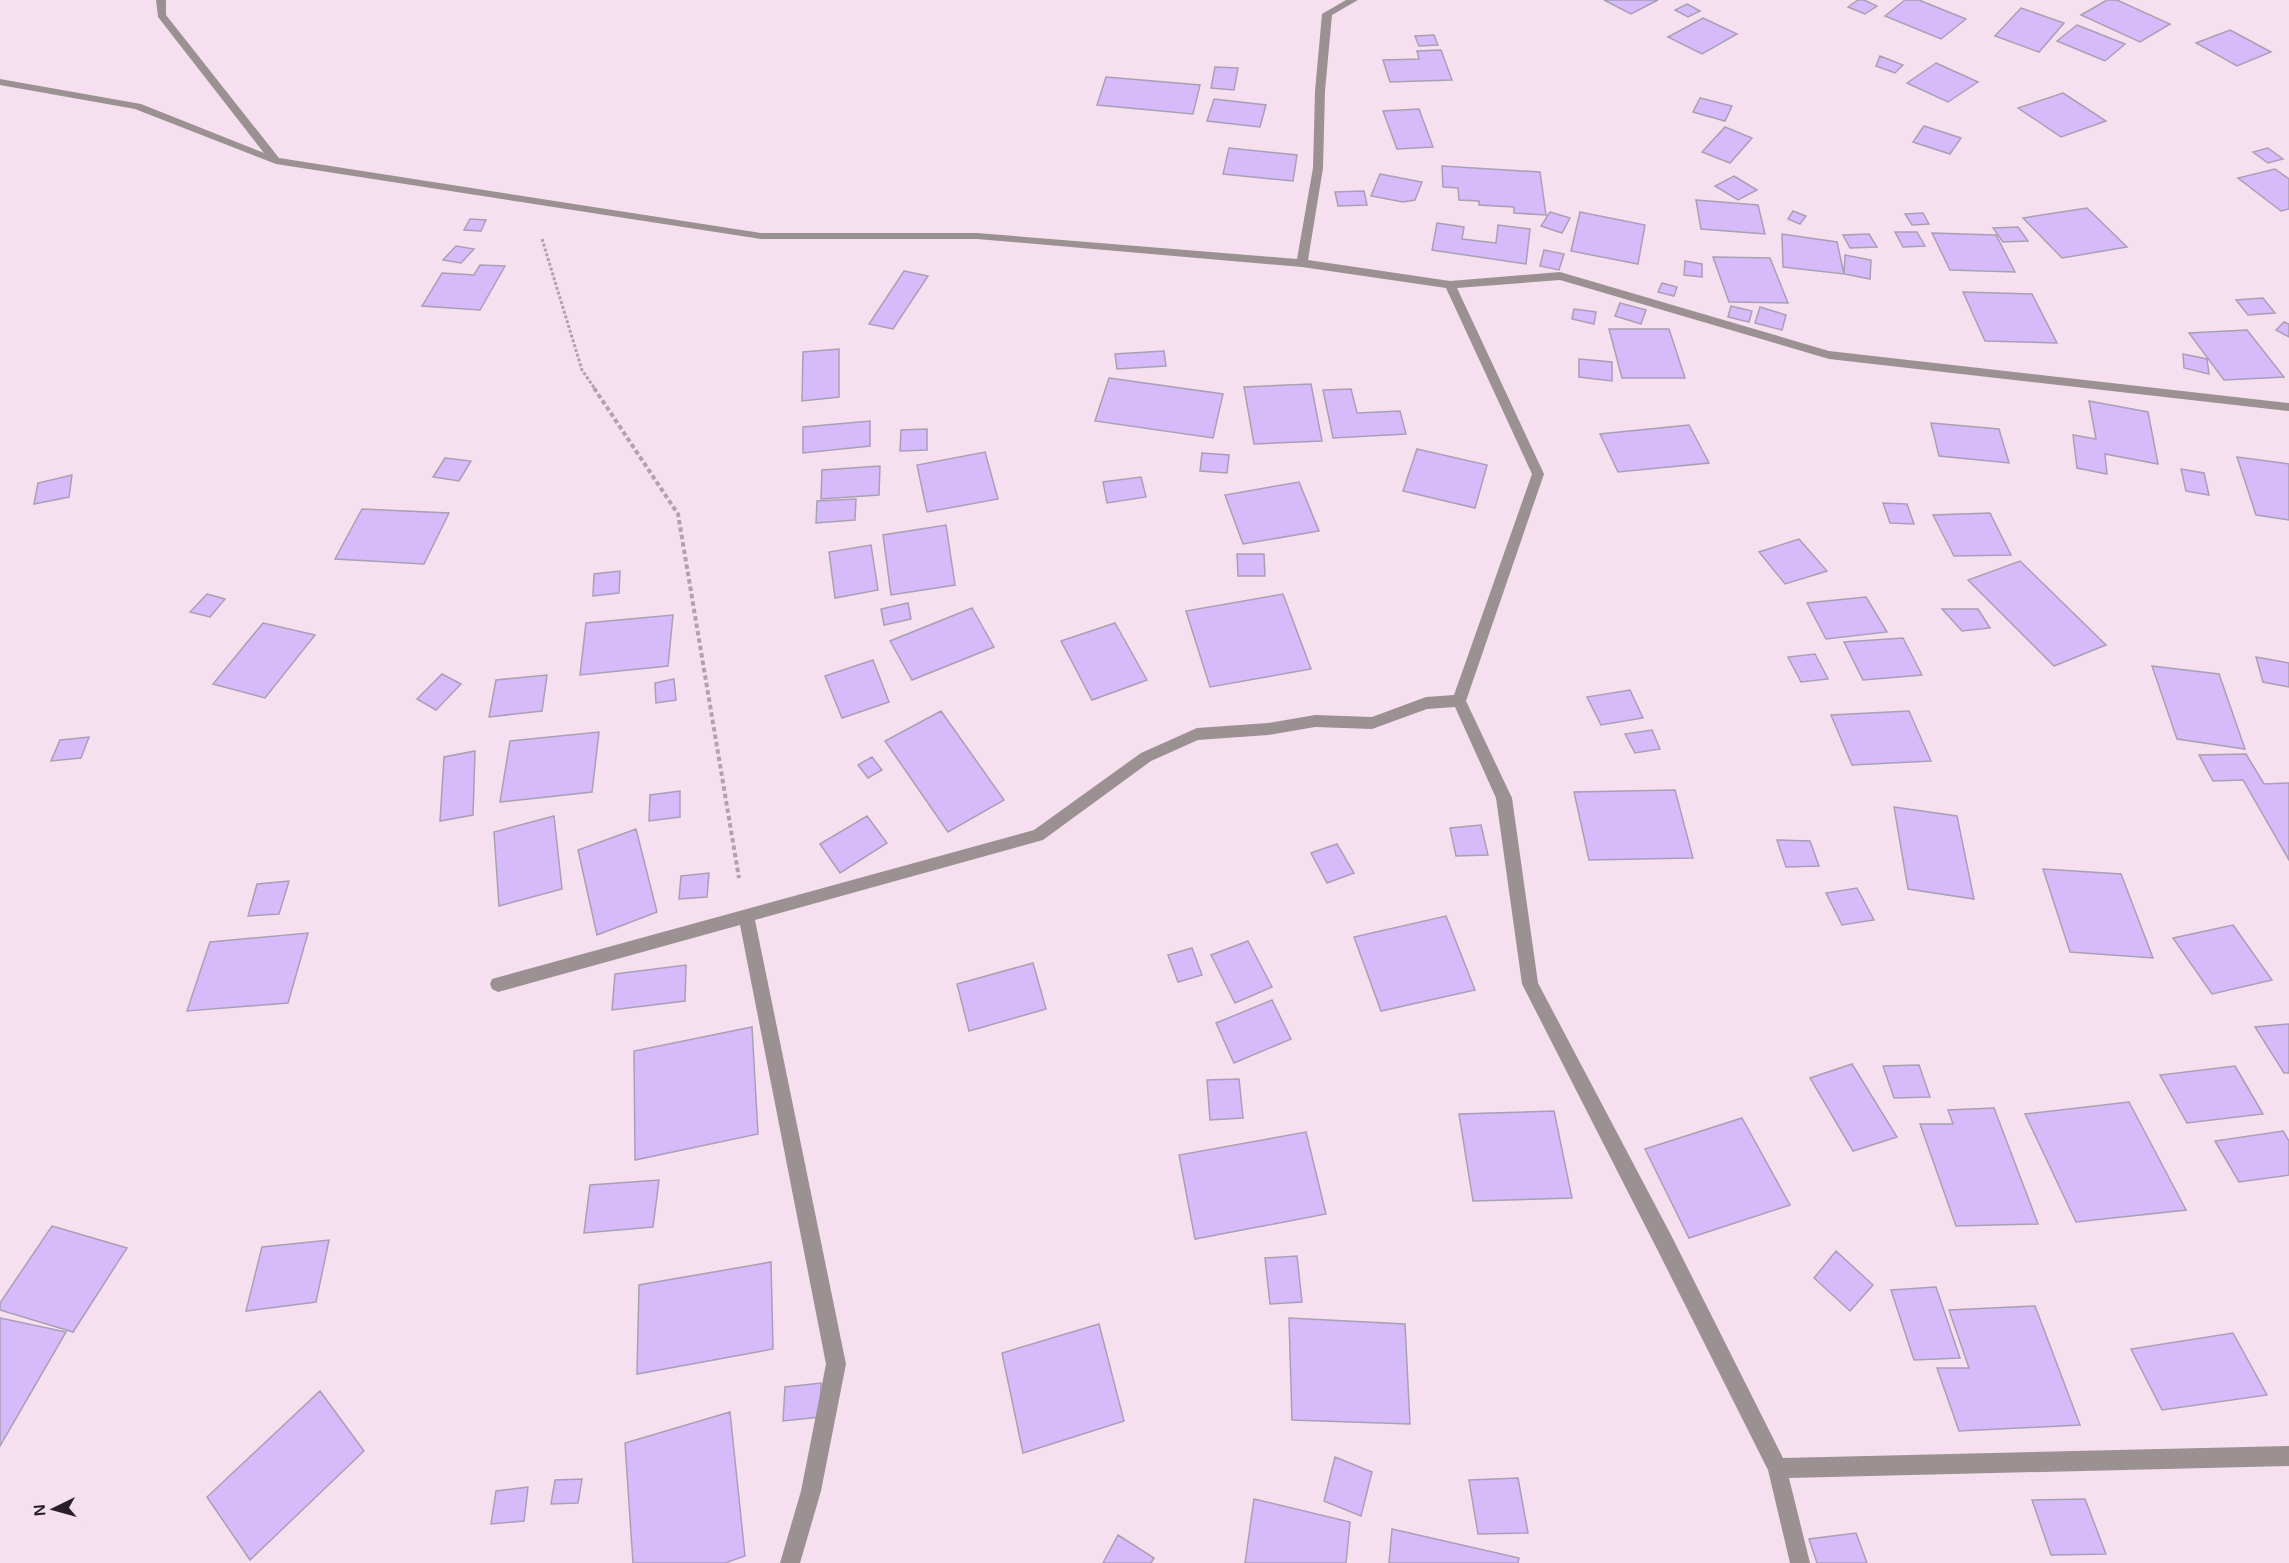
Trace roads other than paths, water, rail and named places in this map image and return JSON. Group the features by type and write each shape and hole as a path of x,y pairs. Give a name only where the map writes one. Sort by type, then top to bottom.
{"street":[{"path":"161,0 161,15 276,161"},
{"path":"1302,263 1318,168 1320,91 1327,14 1353,0"},
{"path":"0,82 136,106 276,161 761,236 977,236 1302,263 1450,285 1560,276 1829,355 2289,407"},
{"path":"1450,285 1538,474 1459,701 1504,798 1530,984 1778,1468 1800,1563"},
{"path":"498,984 1038,835 1146,757 1197,734 1268,729 1315,721 1372,723 1426,703 1459,701"},
{"path":"746,917 836,1364 811,1491 790,1563"},
{"path":"1778,1468 2289,1456"}]}
